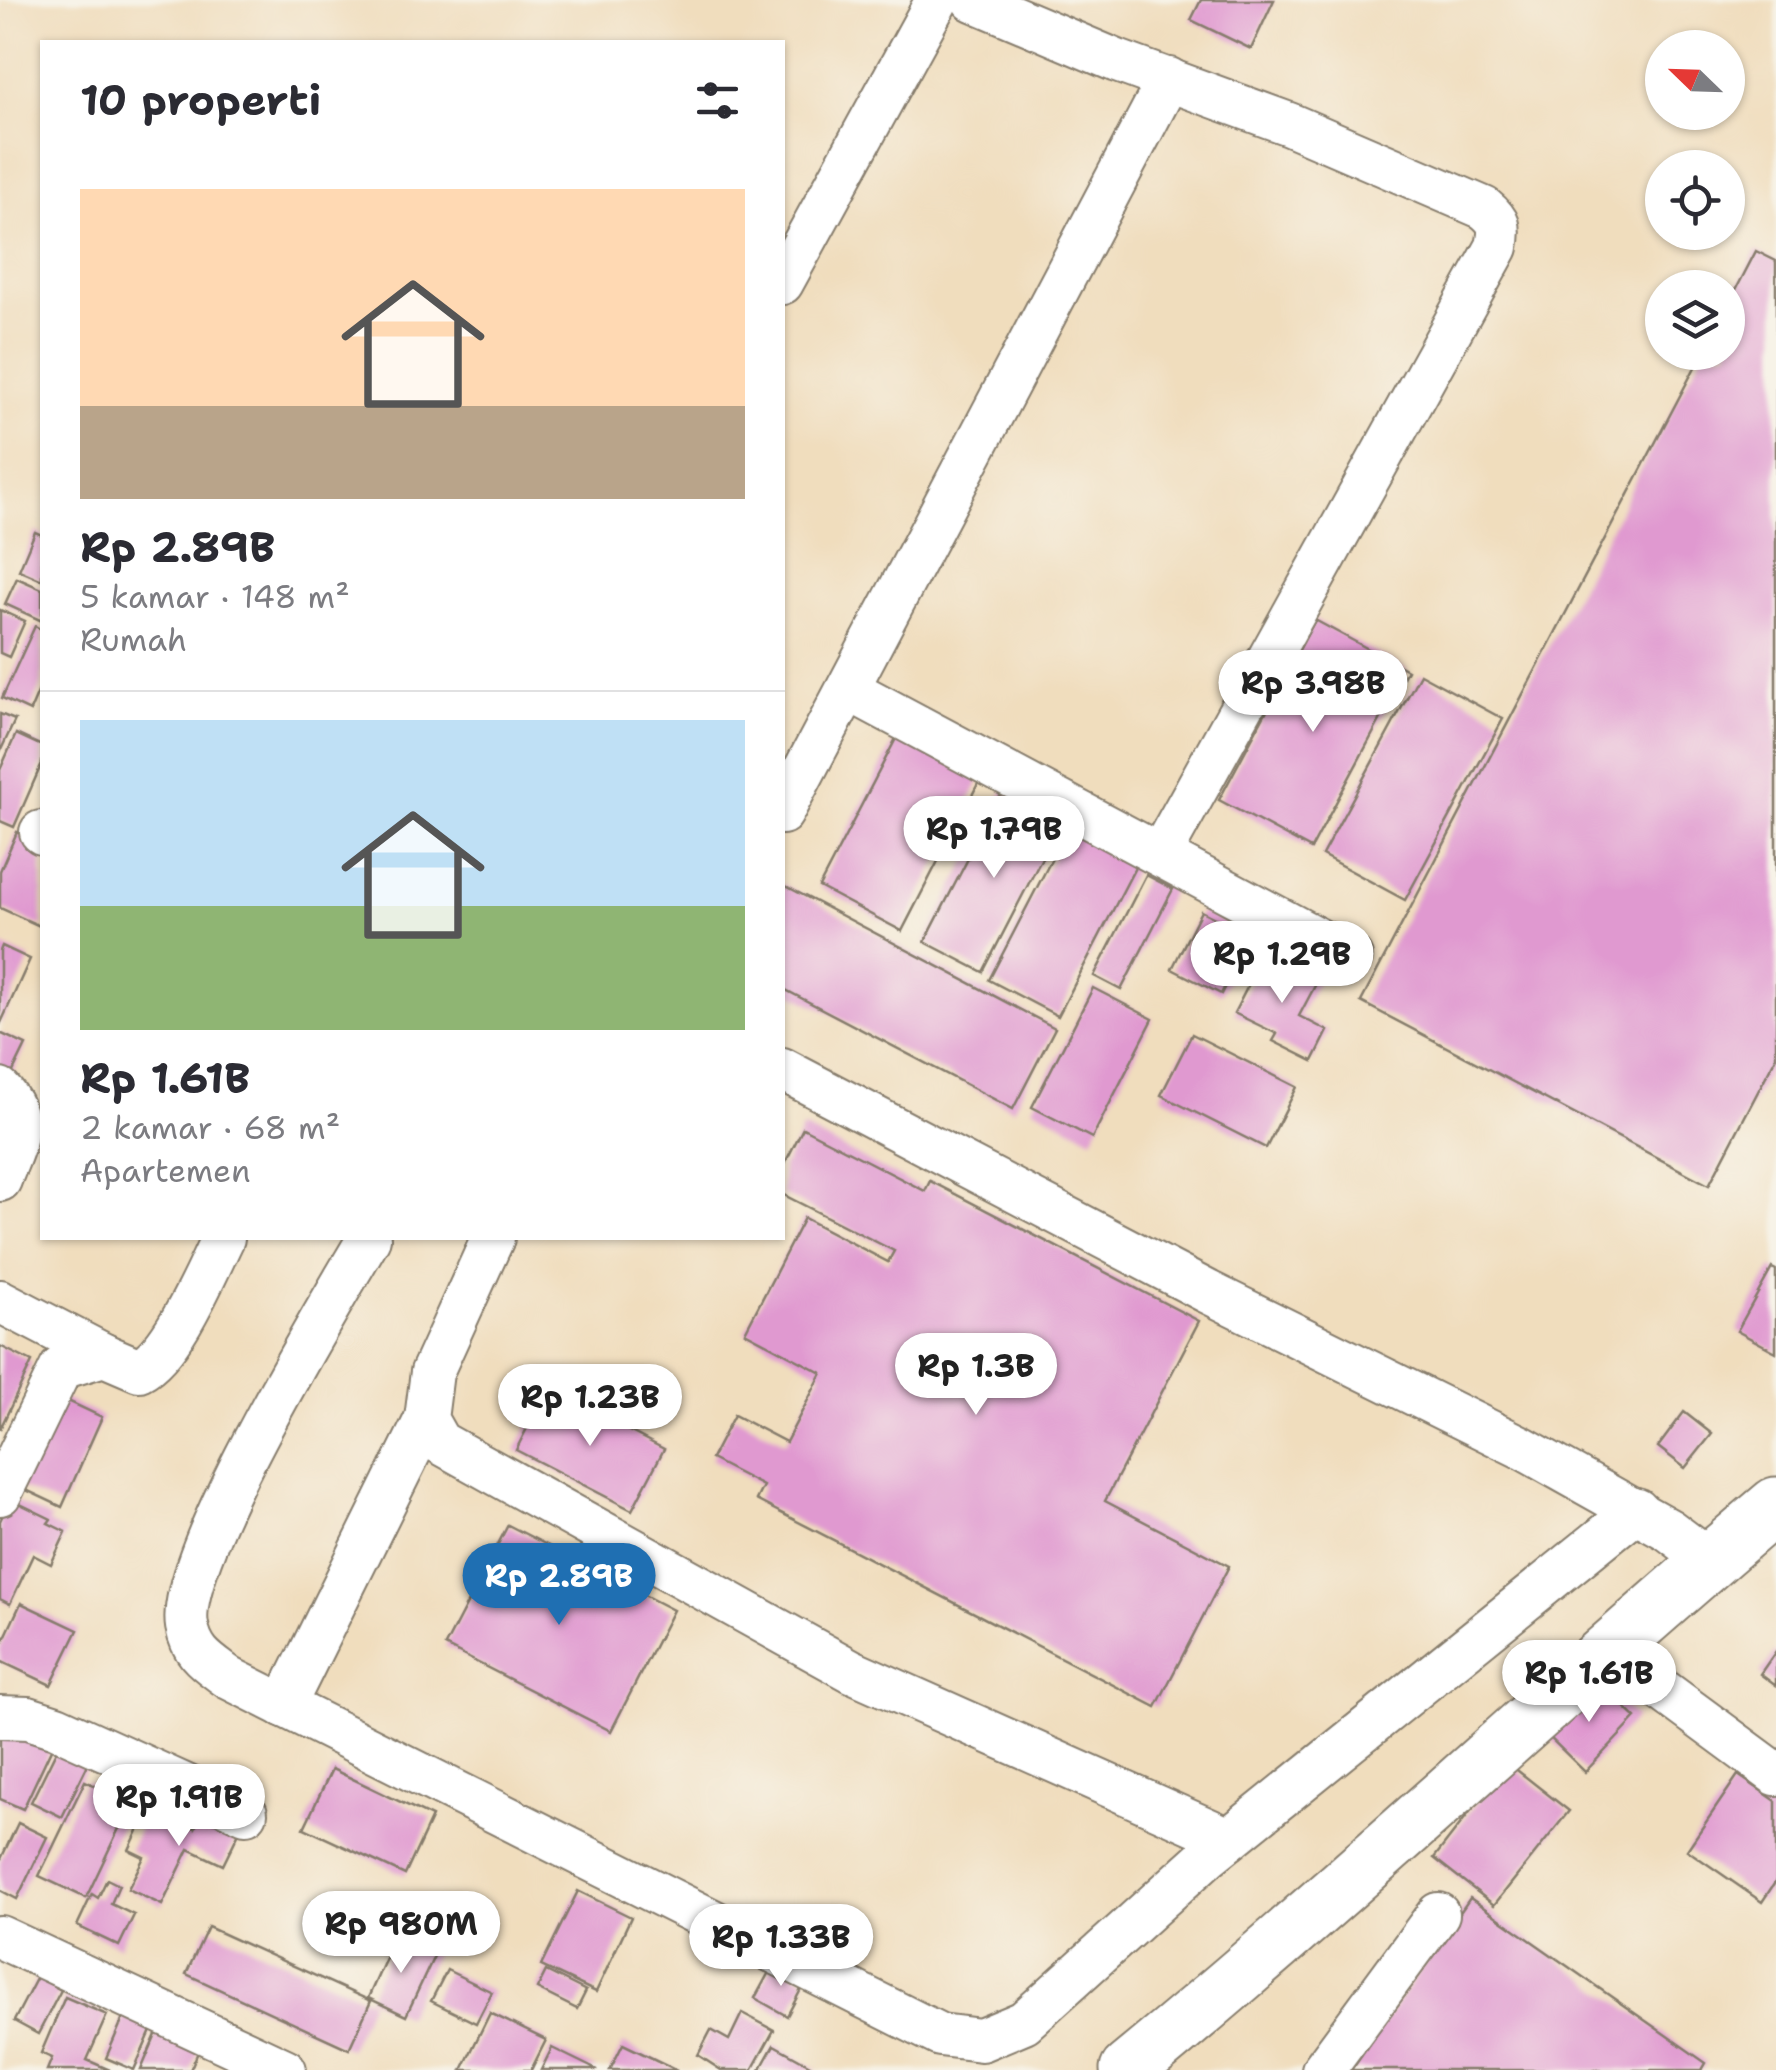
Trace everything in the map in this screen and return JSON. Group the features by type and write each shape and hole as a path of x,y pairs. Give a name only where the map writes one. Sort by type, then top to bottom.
{"highway":[{"path":"1128,2070 1240,1978 1710,1560 1776,1506"}],"street":[{"path":"785,278 937,0"},
{"path":"973,0 1116,61 1289,124 1484,208 1498,219 1501,228 1498,247 1160,855"},
{"path":"785,808 1169,79"},
{"path":"848,689 1351,957"},
{"path":"785,1070 1208,1292 1521,1446 1637,1510 1710,1560"},
{"path":"0,1090 12,1102 29,1146 0,1180"},
{"path":"0,1301 140,1370 152,1364 190,1307 222,1240"},
{"path":"368,1240 304,1350 219,1512 194,1575 186,1622 195,1652 229,1678 940,2035 981,2040 1024,2022 1229,1839 1637,1510"},
{"path":"284,1706 426,1419 432,1372 492,1240"},
{"path":"0,1494 56,1374 69,1364 104,1354"},
{"path":"426,1419 439,1442 852,1671 1229,1839"},
{"path":"1608,1650 1776,1774"},
{"path":"0,1717 28,1718 56,1727 246,1813"},
{"path":"1323,2070 1438,1914"},
{"path":"0,1937 285,2070"}],"building":[{"path":"1201,0 1274,0 1251,49 1191,20"},
{"path":"1756,251 1776,261 1776,1057 1709,1185 1361,1002 1694,370 1745,370 1745,272"},
{"path":"35,532 40,534 40,579 19,570"},
{"path":"17,578 40,588 40,620 5,604"},
{"path":"0,610 25,621 9,657 0,653"},
{"path":"1315,620 1407,670 1311,849 1219,800"},
{"path":"35,626 40,629 40,688 30,711 2,698"},
{"path":"1420,674 1503,719 1405,900 1322,855"},
{"path":"0,714 15,720 0,752"},
{"path":"902,727 985,770 902,931 819,887"},
{"path":"16,734 40,745 40,768 14,827 0,821 0,770"},
{"path":"1004,789 1062,819 983,972 925,942"},
{"path":"1073,818 1142,854 1058,1016 989,980"},
{"path":"17,832 40,843 40,926 0,908 0,871"},
{"path":"1146,875 1173,889 1121,990 1094,976"},
{"path":"785,886 1055,1028 1013,1109 785,990"},
{"path":"1201,911 1251,936 1221,994 1172,969"},
{"path":"2,946 30,959 0,1025 0,951"},
{"path":"1265,953 1318,980 1299,1016 1328,1031 1313,1061 1273,1041 1277,1034 1234,1013"},
{"path":"1093,988 1153,1019 1092,1138 1032,1107"},
{"path":"0,1033 26,1045 8,1082 0,1078"},
{"path":"1192,1034 1297,1087 1266,1148 1161,1095"},
{"path":"803,1128 925,1191 930,1181 1199,1321 1105,1501 1229,1566 1156,1707 756,1500 763,1486 711,1459 734,1415 786,1442 822,1373 745,1332 804,1218 888,1262 894,1251 785,1196 785,1163"},
{"path":"1772,1268 1776,1270 1776,1352 1737,1331"},
{"path":"0,1346 32,1362 0,1429"},
{"path":"547,1389 664,1449 632,1510 516,1450"},
{"path":"51,1393 102,1417 62,1507 11,1483"},
{"path":"1684,1412 1712,1434 1685,1468 1658,1447"},
{"path":"10,1499 51,1519 48,1523 66,1532 51,1564 33,1555 10,1604 0,1599 0,1521"},
{"path":"508,1525 673,1610 611,1731 445,1646"},
{"path":"21,1603 78,1630 51,1685 0,1661 0,1648"},
{"path":"1776,1651 1776,1686 1760,1674"},
{"path":"1594,1678 1636,1718 1585,1772 1543,1731"},
{"path":"0,1732 53,1745 23,1809 0,1799"},
{"path":"64,1735 95,1750 62,1817 31,1802"},
{"path":"1508,1763 1569,1811 1494,1905 1434,1858"},
{"path":"332,1769 432,1817 405,1875 304,1828"},
{"path":"1738,1775 1776,1801 1776,1881 1762,1902 1687,1850"},
{"path":"85,1781 131,1803 86,1898 39,1876"},
{"path":"207,1804 244,1822 223,1865 189,1849 162,1905 128,1889 144,1857 129,1850 143,1820 159,1828 165,1814 195,1828"},
{"path":"18,1823 47,1837 17,1899 0,1890 0,1861"},
{"path":"107,1879 119,1885 111,1904 134,1915 119,1946 77,1926 92,1894 98,1898"},
{"path":"578,1891 631,1917 596,1992 541,1966"},
{"path":"1470,1898 1706,2063 1702,2070 1351,2070"},
{"path":"208,1927 371,2001 349,2049 186,1974"},
{"path":"396,1936 435,1954 406,2016 368,1998"},
{"path":"774,1963 806,1980 787,2016 755,1998"},
{"path":"447,1970 492,1992 476,2023 431,2001"},
{"path":"546,1971 586,1991 577,2009 537,1989"},
{"path":"37,1977 61,1990 38,2034 14,2021"},
{"path":"65,1997 107,2015 87,2060 110,2070 47,2070 52,2058 41,2053"},
{"path":"129,2004 157,2017 134,2070 106,2058"},
{"path":"490,2013 546,2040 531,2070 462,2070"},
{"path":"742,2013 774,2030 752,2070 721,2070 698,2055 711,2030 729,2040"},
{"path":"161,2023 203,2041 190,2070 141,2070"},
{"path":"623,2044 677,2070 610,2070"},
{"path":"774,2045 819,2070 760,2070"},
{"path":"552,2048 597,2070 541,2070"}]}
